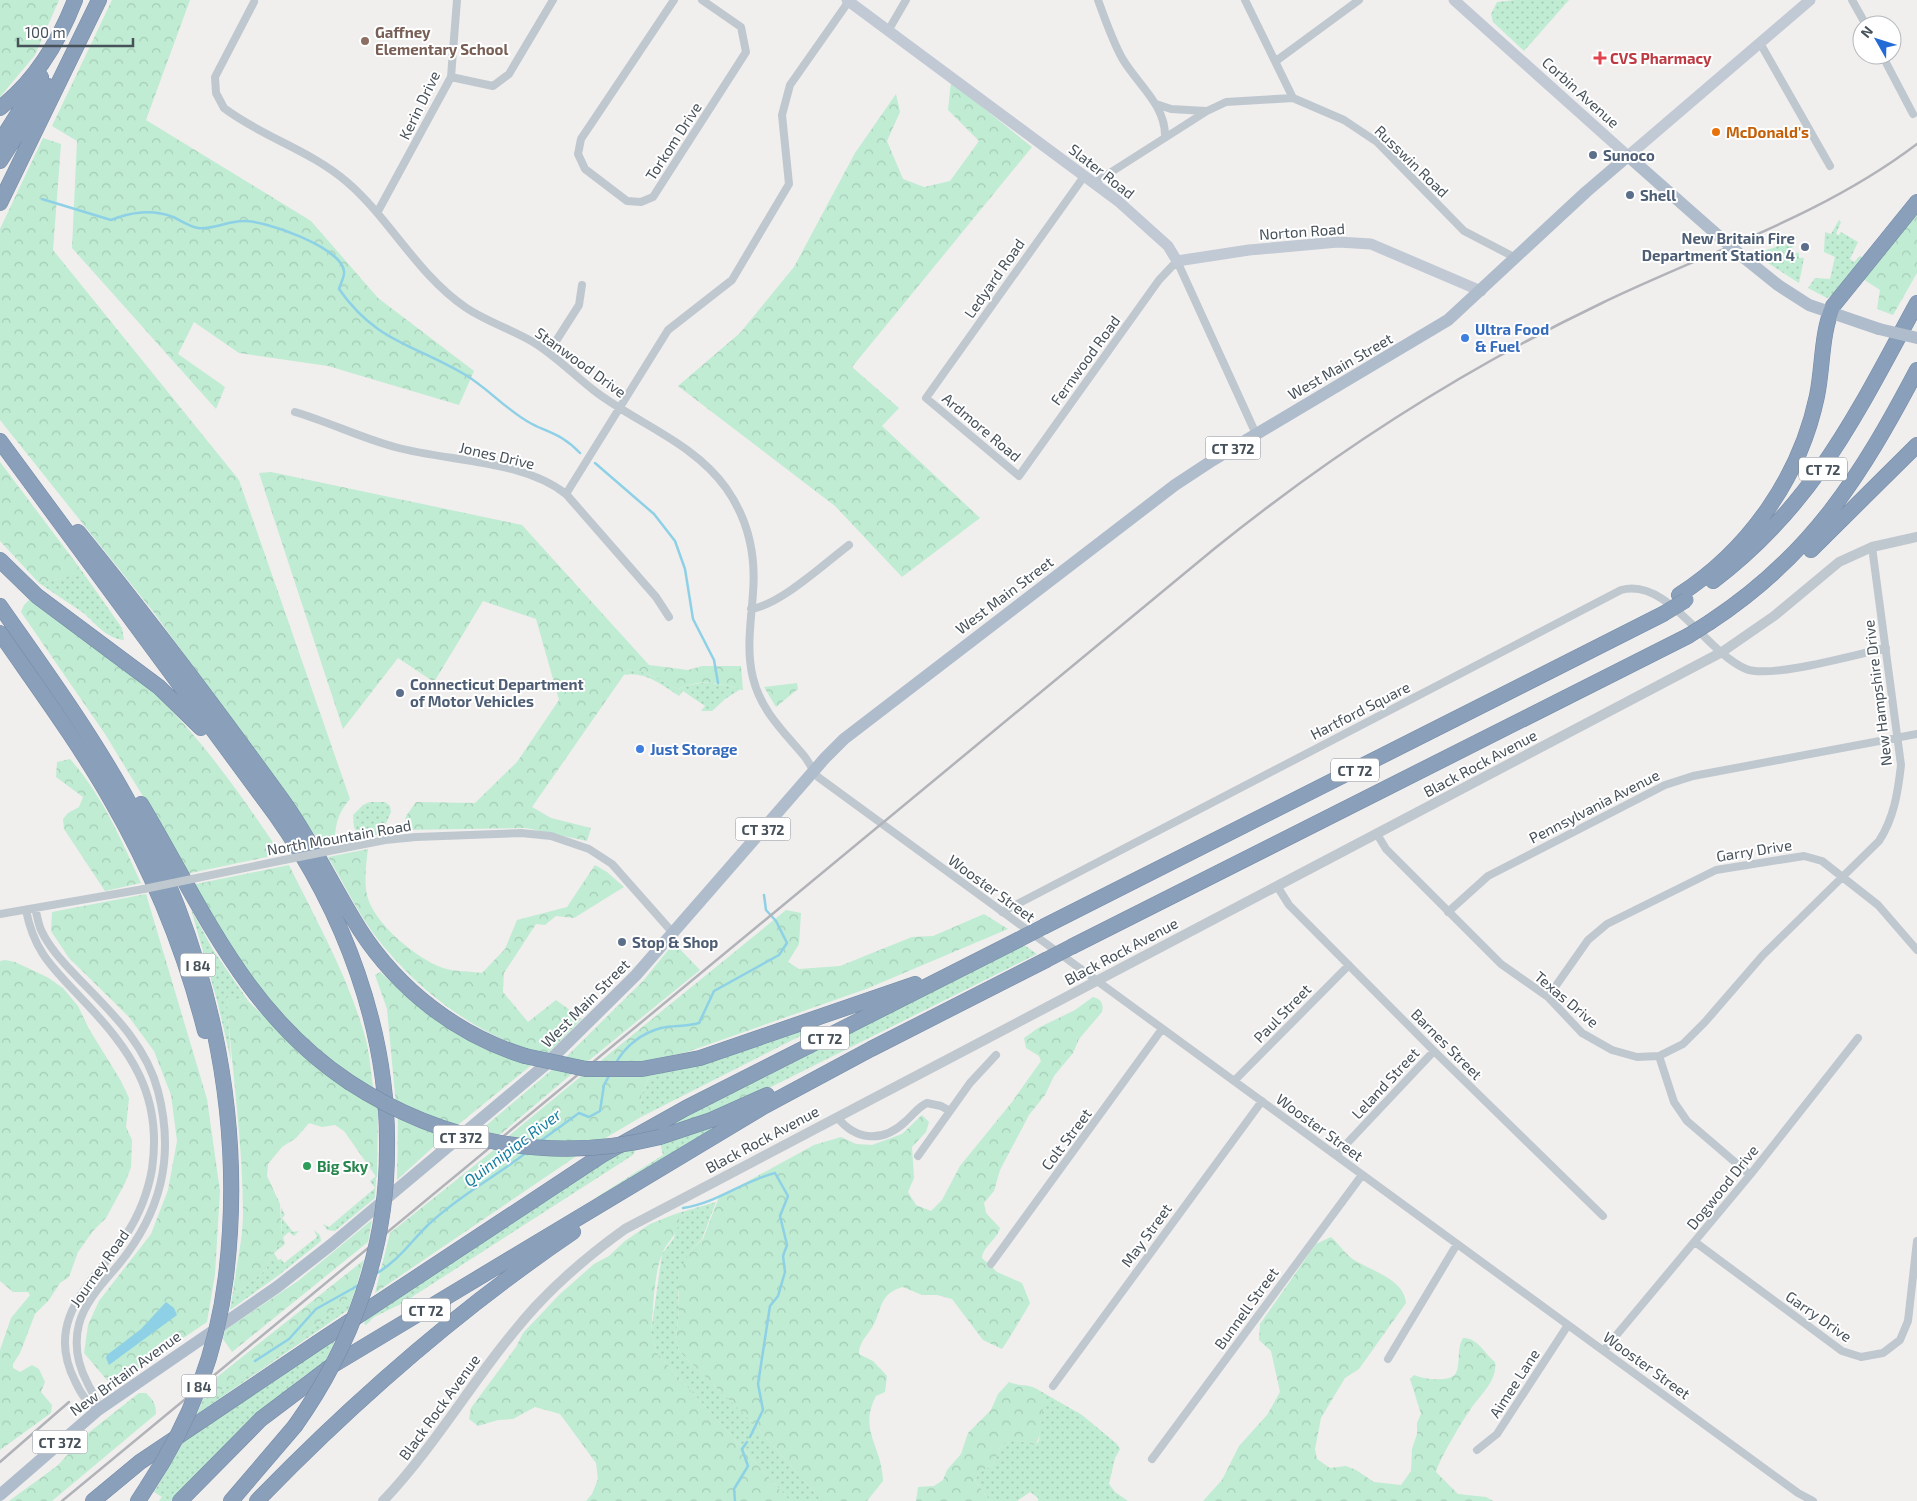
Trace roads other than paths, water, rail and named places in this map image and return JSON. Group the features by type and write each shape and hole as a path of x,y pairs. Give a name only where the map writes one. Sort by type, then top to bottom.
{"highway":[{"path":"0,142 43,74 58,45 75,0"},
{"path":"0,160 38,103 94,0"},
{"path":"0,203 73,57 99,0"},
{"path":"0,108 35,73 62,31"},
{"path":"1683,598 1744,540 1769,508 1788,475 1804,440 1815,407 1830,313 1840,295 1917,202"},
{"name":"CT 72","path":"93,1501 140,1462 580,1168 686,1108 1611,641 1683,598 1748,554 1804,494 1841,441 1917,303"},
{"name":"CT 72","path":"180,1501 246,1433 305,1384 801,1086 1073,946 1688,636 1715,619 1778,568 1828,515 1873,452 1917,370"},
{"path":"0,441 299,850 324,897 350,954 366,1001 380,1057 385,1094 387,1150 380,1228 358,1308 330,1371 295,1426 231,1501"},
{"path":"1715,619 1743,607 1771,587 1917,445"},
{"path":"29,481 62,513 130,595 279,795 317,853 361,930 392,972 420,999 454,1024 490,1043 525,1056 586,1069 642,1069 676,1064 710,1055 912,985 984,957"},
{"path":"0,560 37,596 164,691 217,744 232,756"},
{"name":"I 84","path":"0,606 55,686 127,798 172,894 204,988 219,1051 225,1092 232,1181 226,1276 218,1327 203,1376 176,1439 138,1501"},
{"path":"0,633 93,769 138,850 188,976 213,1063 225,1092"},
{"path":"55,686 79,706 109,752 244,981 294,1038 321,1062 348,1082 389,1106 422,1122 460,1135 498,1143 538,1148 582,1148 621,1145 660,1137 731,1112 893,1031 938,1015"},
{"path":"257,1501 337,1421 446,1326 530,1262 659,1176 695,1148"}],"main road":[{"name":"Corbin Avenue","path":"1454,0 1714,232 1787,291 1830,313 1879,329 1917,338"},
{"name":"West Main Street","path":"277,1287 398,1190 544,1066 607,1006 673,933 813,771 859,727 1192,473 1431,332 1455,315 1586,192 1810,0"},
{"name":"Slater Road","path":"848,1 1085,175 1157,235 1168,246 1177,261"},
{"name":"Norton Road","path":"1177,261 1223,253 1318,243 1371,244 1481,291"},
{"name":"New Britain Avenue","path":"0,1495 98,1410 277,1287"}],"street":[{"name":"Kerin Drive","path":"377,213 451,77 457,0"},
{"path":"451,77 493,86 510,74 553,0"},
{"name":"Torkom Drive","path":"674,0 581,139 578,154 585,169 627,201 640,202 653,197 746,52 742,27 702,0"},
{"path":"888,31 906,0"},
{"path":"1098,0 1121,56 1136,80 1156,104 1164,119 1165,137"},
{"path":"1245,0 1293,98"},
{"path":"1276,61 1359,0"},
{"path":"1852,0 1860,15"},
{"path":"566,494 668,330 732,280 789,184 782,115 790,85 848,1"},
{"name":"Stanwood Drive","path":"254,2 215,77 216,93 219,102 231,113 335,172 356,190 409,253 453,298 467,308 530,340 549,352 597,393 696,456 727,489 742,517 751,546 754,580 749,657 757,691 770,717 807,760 813,771"},
{"path":"1760,43 1830,166"},
{"path":"1887,65 1913,114"},
{"name":"Russwin Road","path":"1094,183 1207,111 1226,102 1293,98 1344,120 1377,142 1464,232 1516,258"},
{"path":"1156,104 1172,109 1207,111"},
{"name":"Ledyard Road","path":"926,398 1085,175"},
{"name":"Slater Road","path":"1177,261 1256,434"},
{"name":"Fernwood Road","path":"1019,476 1160,280 1177,261"},
{"path":"549,352 579,305 582,285"},
{"name":"Ardmore Road","path":"926,398 1019,476"},
{"name":"Jones Drive","path":"295,412 397,448 533,476 556,487 566,494 656,597 670,617"},
{"name":"Black Rock Avenue","path":"383,1501 406,1477 517,1328 535,1307 578,1265 625,1229 1722,652 1774,616 1828,569 1854,554 1872,547 1917,537"},
{"path":"751,609 762,607 777,600 849,545"},
{"name":"New Hampshire Drive","path":"1842,877 1880,841 1889,826 1897,796 1901,765 1899,736 1872,547"},
{"name":"Hartford Square","path":"1002,912 1618,591 1636,588 1656,593 1722,652 1747,669 1770,672 1886,648"},
{"name":"Pennsylvania Avenue","path":"1448,912 1488,876 1665,785 1693,776 1917,734"},
{"name":"Wooster Street","path":"813,771 823,782 1262,1100 1798,1493 1813,1501"},
{"name":"North Mountain Road","path":"0,914 144,889 385,840 521,833 551,836 589,849 612,864 673,933"},
{"name":"Texas Drive","path":"1377,834 1386,849 1501,964 1548,997 1582,1033 1612,1050 1637,1058 1659,1056 1682,1044 1705,1022 1763,955 1842,877"},
{"name":"Garry Drive","path":"1548,997 1588,940 1607,924 1716,870 1804,856 1822,861 1878,905 1917,950"},
{"name":"Barnes Street","path":"1277,886 1289,905 1434,1051 1603,1216"},
{"name":"Journey Road","path":"35,908 41,929 50,945 122,1024 139,1048 157,1088 164,1120 164,1162 154,1207 137,1240 92,1297 80,1322 76,1348 78,1361 97,1401 98,1410"},
{"name":"Journey Road","path":"26,910 30,932 40,952 113,1032 129,1054 146,1091 152,1122 152,1168 143,1203 127,1234 74,1304 66,1333 64,1348 72,1377 86,1400 98,1410"},
{"name":"Paul Street","path":"1234,1081 1349,965"},
{"name":"Colt Street","path":"991,1264 1162,1029"},
{"name":"Dogwood Drive","path":"1604,1350 1750,1175 1858,1038"},
{"name":"Leland Street","path":"1336,1155 1434,1051"},
{"path":"918,1156 950,1111 996,1055"},
{"path":"1659,1056 1674,1102 1687,1121 1750,1175"},
{"name":"May Street","path":"1053,1386 1262,1100"},
{"path":"837,1117 850,1131 858,1135 874,1136 896,1129 921,1106 927,1103 935,1103 950,1111"},
{"name":"Bunnell Street","path":"1152,1459 1362,1174"},
{"name":"Garry Drive","path":"1695,1242 1842,1351 1861,1356 1883,1353 1900,1340 1908,1321 1917,1241"},
{"path":"1388,1359 1457,1244"},
{"name":"Aimee Lane","path":"1477,1450 1498,1434 1568,1325"}],"water":[{"path":"166,1302 174,1308 177,1315 109,1365 106,1358 107,1355 141,1329"}],"waterway":[{"name":"Quinnipiac River","path":"42,199 111,220 134,213 150,212 173,217 198,228 209,228 232,222 253,222 283,230 316,244 340,262 344,273 339,289 353,307 367,320 396,340 464,374 523,419 563,439 580,453"},
{"name":"Quinnipiac River","path":"595,463 654,514 675,541 685,569 693,619 714,660 718,683"},
{"name":"Quinnipiac River","path":"616,1063 629,1046 647,1033 661,1028 699,1023 714,991 779,955 787,943 776,921 766,910 764,895"},
{"name":"Quinnipiac River","path":"539,1142 579,1113 589,1117 600,1111 604,1085 610,1074"},
{"name":"Quinnipiac River","path":"374,1275 398,1257 441,1213 527,1152"},
{"path":"683,1208 707,1202 752,1181 775,1173 788,1196 780,1216 787,1245 783,1256 785,1272 778,1296 770,1306 758,1384 763,1410 750,1437"},
{"name":"Quinnipiac River","path":"255,1361 289,1339 316,1309 359,1285"},
{"path":"735,1501 734,1489 748,1466 742,1449 747,1442"}],"railway":[{"path":"62,1501 1214,549 1305,479 1400,415 1498,357 1640,285 1803,213 1880,170 1917,144"},
{"path":"0,1462 69,1402"}],"place":[{"name":"Gaffney Elementary School","path":"365,41"},
{"name":"CVS Pharmacy","path":"1600,58"},
{"name":"McDonald's","path":"1716,132"},
{"name":"Sunoco","path":"1593,155"},
{"name":"Shell","path":"1630,195"},
{"name":"New Britain Fire Department Station 4","path":"1805,247"},
{"name":"Ultra Food & Fuel","path":"1465,338"},
{"name":"Connecticut Department of Motor Vehicles","path":"400,693"},
{"name":"Just Storage","path":"640,749"},
{"name":"Stop & Shop","path":"622,942"},
{"name":"Big Sky","path":"307,1166"}]}
